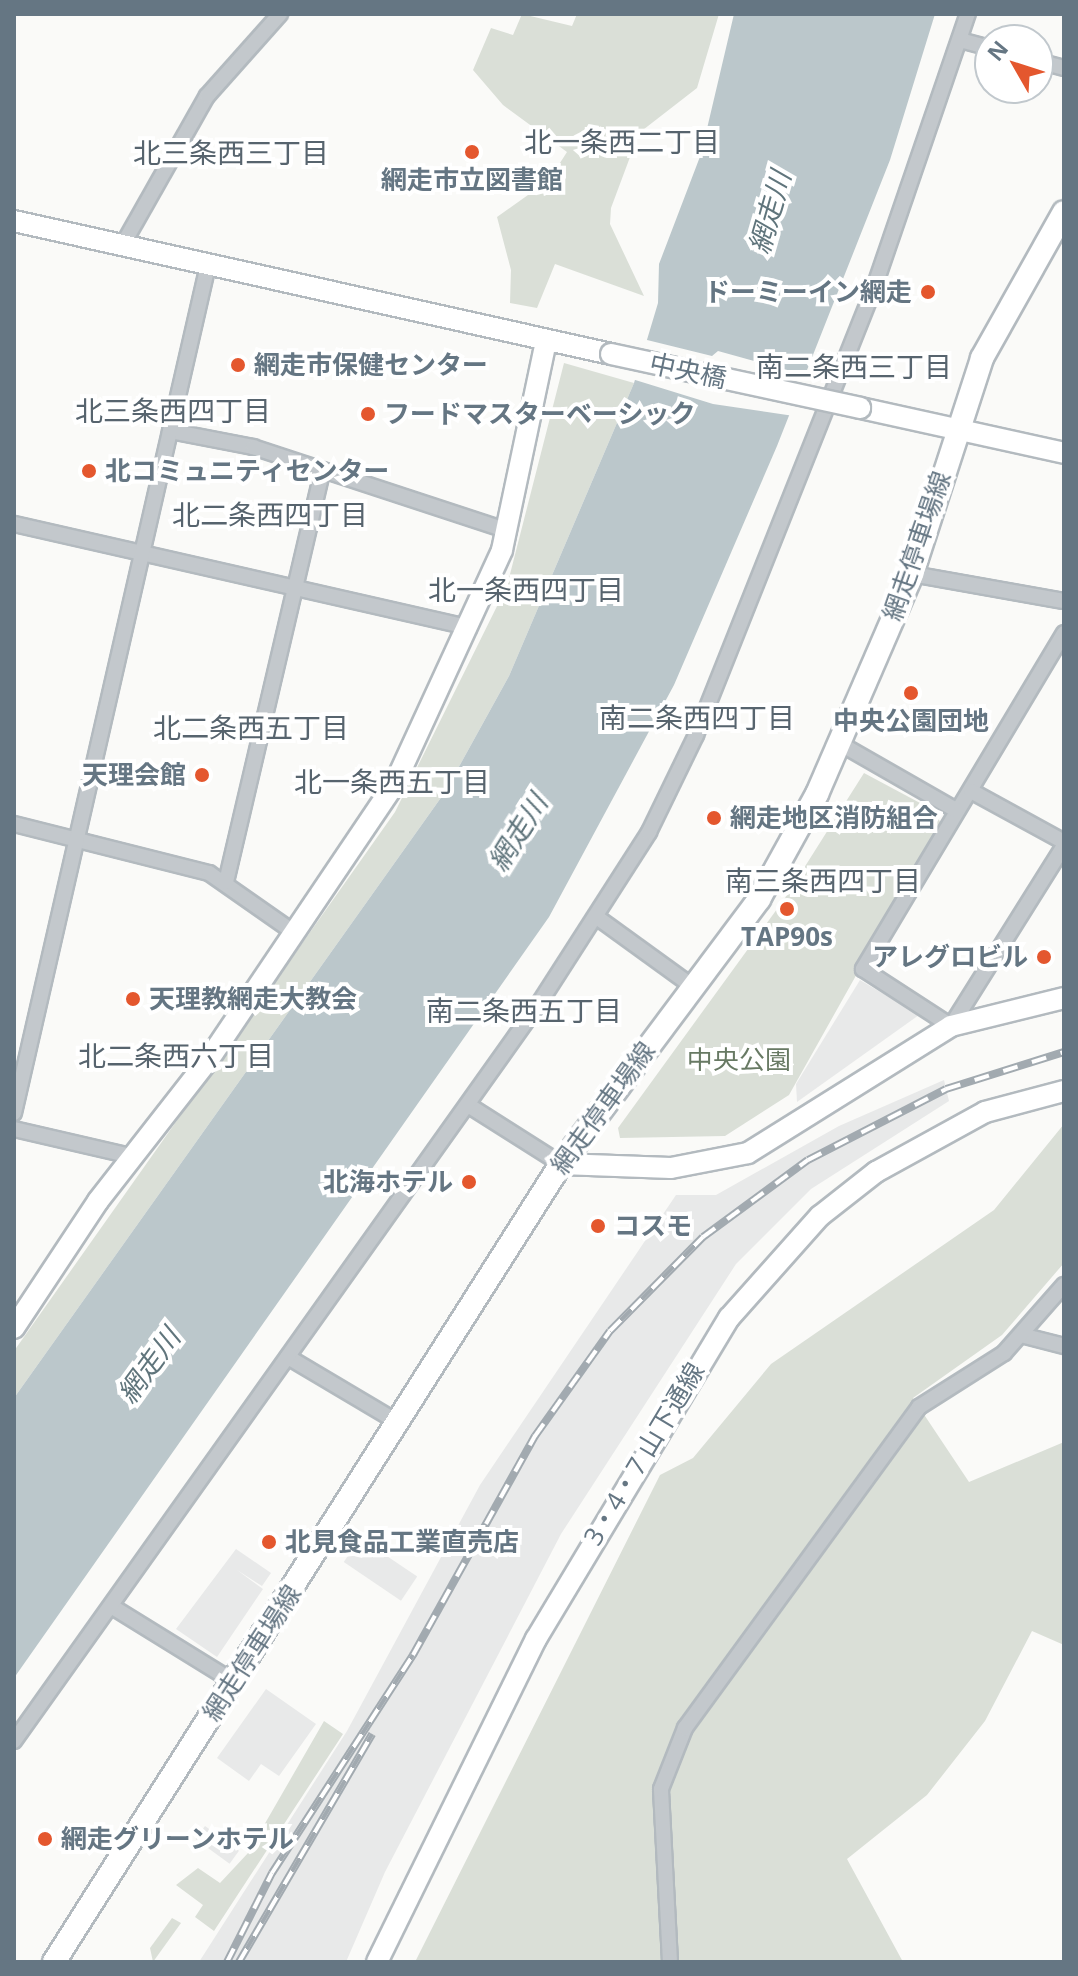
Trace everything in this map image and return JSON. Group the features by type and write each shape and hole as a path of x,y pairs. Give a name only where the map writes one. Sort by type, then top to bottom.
{"main road":[{"name":"網走停車場線","path":"54,1962 561,1164 759,899 839,743 912,574 953,432 982,358 1064,212"}],"street":[{"path":"122,246 207,96 280,14"},
{"path":"14,1741 598,918 696,735 875,285 968,14"},
{"path":"960,40 974,44"},
{"name":"中央橋","path":"14,221 546,342 860,408 953,432 1064,453"},
{"path":"14,1113 208,265"},
{"path":"14,1328 131,1156 296,934 395,783 469,627 508,531 546,342"},
{"path":"170,431 323,470 508,531"},
{"path":"226,882 323,470"},
{"path":"14,524 469,627"},
{"path":"912,574 1064,601"},
{"path":"951,1026 863,969 1064,633"},
{"path":"839,743 956,810"},
{"path":"951,1026 1064,844 971,791"},
{"path":"14,824 226,882 296,934"},
{"path":"598,918 692,986"},
{"path":"468,1105 561,1164 671,1168 748,1153 951,1026 1064,998"},
{"name":"3・4・7 山下通線","path":"377,1962 536,1639 729,1318 820,1216 876,1172 985,1112 1064,1091"},
{"path":"14,1129 131,1156"},
{"path":"670,1962 661,1789 669,1756 919,1407 1021,1335 1064,1285"},
{"path":"1021,1335 1064,1346"},
{"path":"288,1357 399,1423"},
{"path":"111,1606 234,1682"}],"shaded area":[{"path":"860,980 919,1015 797,1102 796,1084"},
{"path":"944,1080 949,1101 811,1189 736,1264 561,1534 385,1872 346,1962 199,1962 347,1731 480,1485 676,1195 716,1195 839,1126"},
{"path":"360,1538 417,1577 401,1601 344,1562"},
{"path":"236,1549 271,1573 262,1586 237,1570 263,1589 217,1657 176,1629"},
{"path":"266,1689 316,1724 279,1776 261,1764 249,1781 217,1758"},
{"path":"205,1826 239,1851 230,1864 196,1839"}],"green space":[{"path":"522,14 572,26 577,14 719,14 697,88 639,133 611,208 610,224 644,296 555,264 537,308 510,303 511,270 497,217 549,180 567,152 503,105 473,70 491,28 513,35"},
{"path":"564,363 634,383 509,676 445,792 14,1398 14,1351 395,812 507,586"},
{"name":"中央公園","path":"864,773 935,811 941,824 789,1095 725,1136 620,1138 618,1128 785,898"},
{"path":"1064,1124 1064,1263 1002,1335 913,1398 969,1482 1064,1442 1064,1645 1032,1631 985,1721 927,1795 847,1859 903,1962 415,1962 660,1475 693,1458 771,1364 994,1210"},
{"path":"324,1721 343,1734 214,1931 195,1917 203,1905 176,1885 198,1868 220,1883 248,1853"},
{"path":"172,1918 181,1923 153,1962 150,1948"}],"water":[{"name":"網走川","path":"734,14 935,14 890,160 777,446 674,685 549,917 14,1678 14,1398 445,792 509,676 634,383 658,303 659,264 701,154"}],"pier":[{"path":"643,339 712,356 718,351 809,376 794,416 713,404 632,379"}],"railway":[{"path":"227,1962 272,1873 413,1655 535,1436 610,1331 703,1237 808,1160 946,1089 1064,1052"},
{"path":"239,1962 372,1734"}],"place":[{"name":"網走市立図書館","path":"472,152"},
{"name":"ドーミーイン網走","path":"928,292"},
{"name":"網走市保健センター","path":"238,365"},
{"name":"フードマスターベーシック","path":"368,414"},
{"name":"北コミュニティセンター","path":"89,471"},
{"name":"中央公園団地","path":"911,693"},
{"name":"天理会館","path":"202,775"},
{"name":"網走地区消防組合","path":"714,818"},
{"name":"TAP90s","path":"787,909"},
{"name":"アレグロビル","path":"1044,957"},
{"name":"天理教網走大教会","path":"133,999"},
{"name":"北海ホテル","path":"469,1182"},
{"name":"コスモ","path":"598,1226"},
{"name":"北見食品工業直売店","path":"269,1542"},
{"name":"網走グリーンホテル","path":"45,1839"}],"district":[{"name":"北一条西二丁目","path":"622,141"},
{"name":"北三条西三丁目","path":"231,152"},
{"name":"南二条西三丁目","path":"854,366"},
{"name":"北三条西四丁目","path":"173,410"},
{"name":"北二条西四丁目","path":"270,514"},
{"name":"北一条西四丁目","path":"526,589"},
{"name":"南二条西四丁目","path":"697,717"},
{"name":"北二条西五丁目","path":"251,727"},
{"name":"北一条西五丁目","path":"392,781"},
{"name":"南三条西四丁目","path":"823,880"},
{"name":"南二条西五丁目","path":"524,1010"},
{"name":"北二条西六丁目","path":"176,1055"}]}
